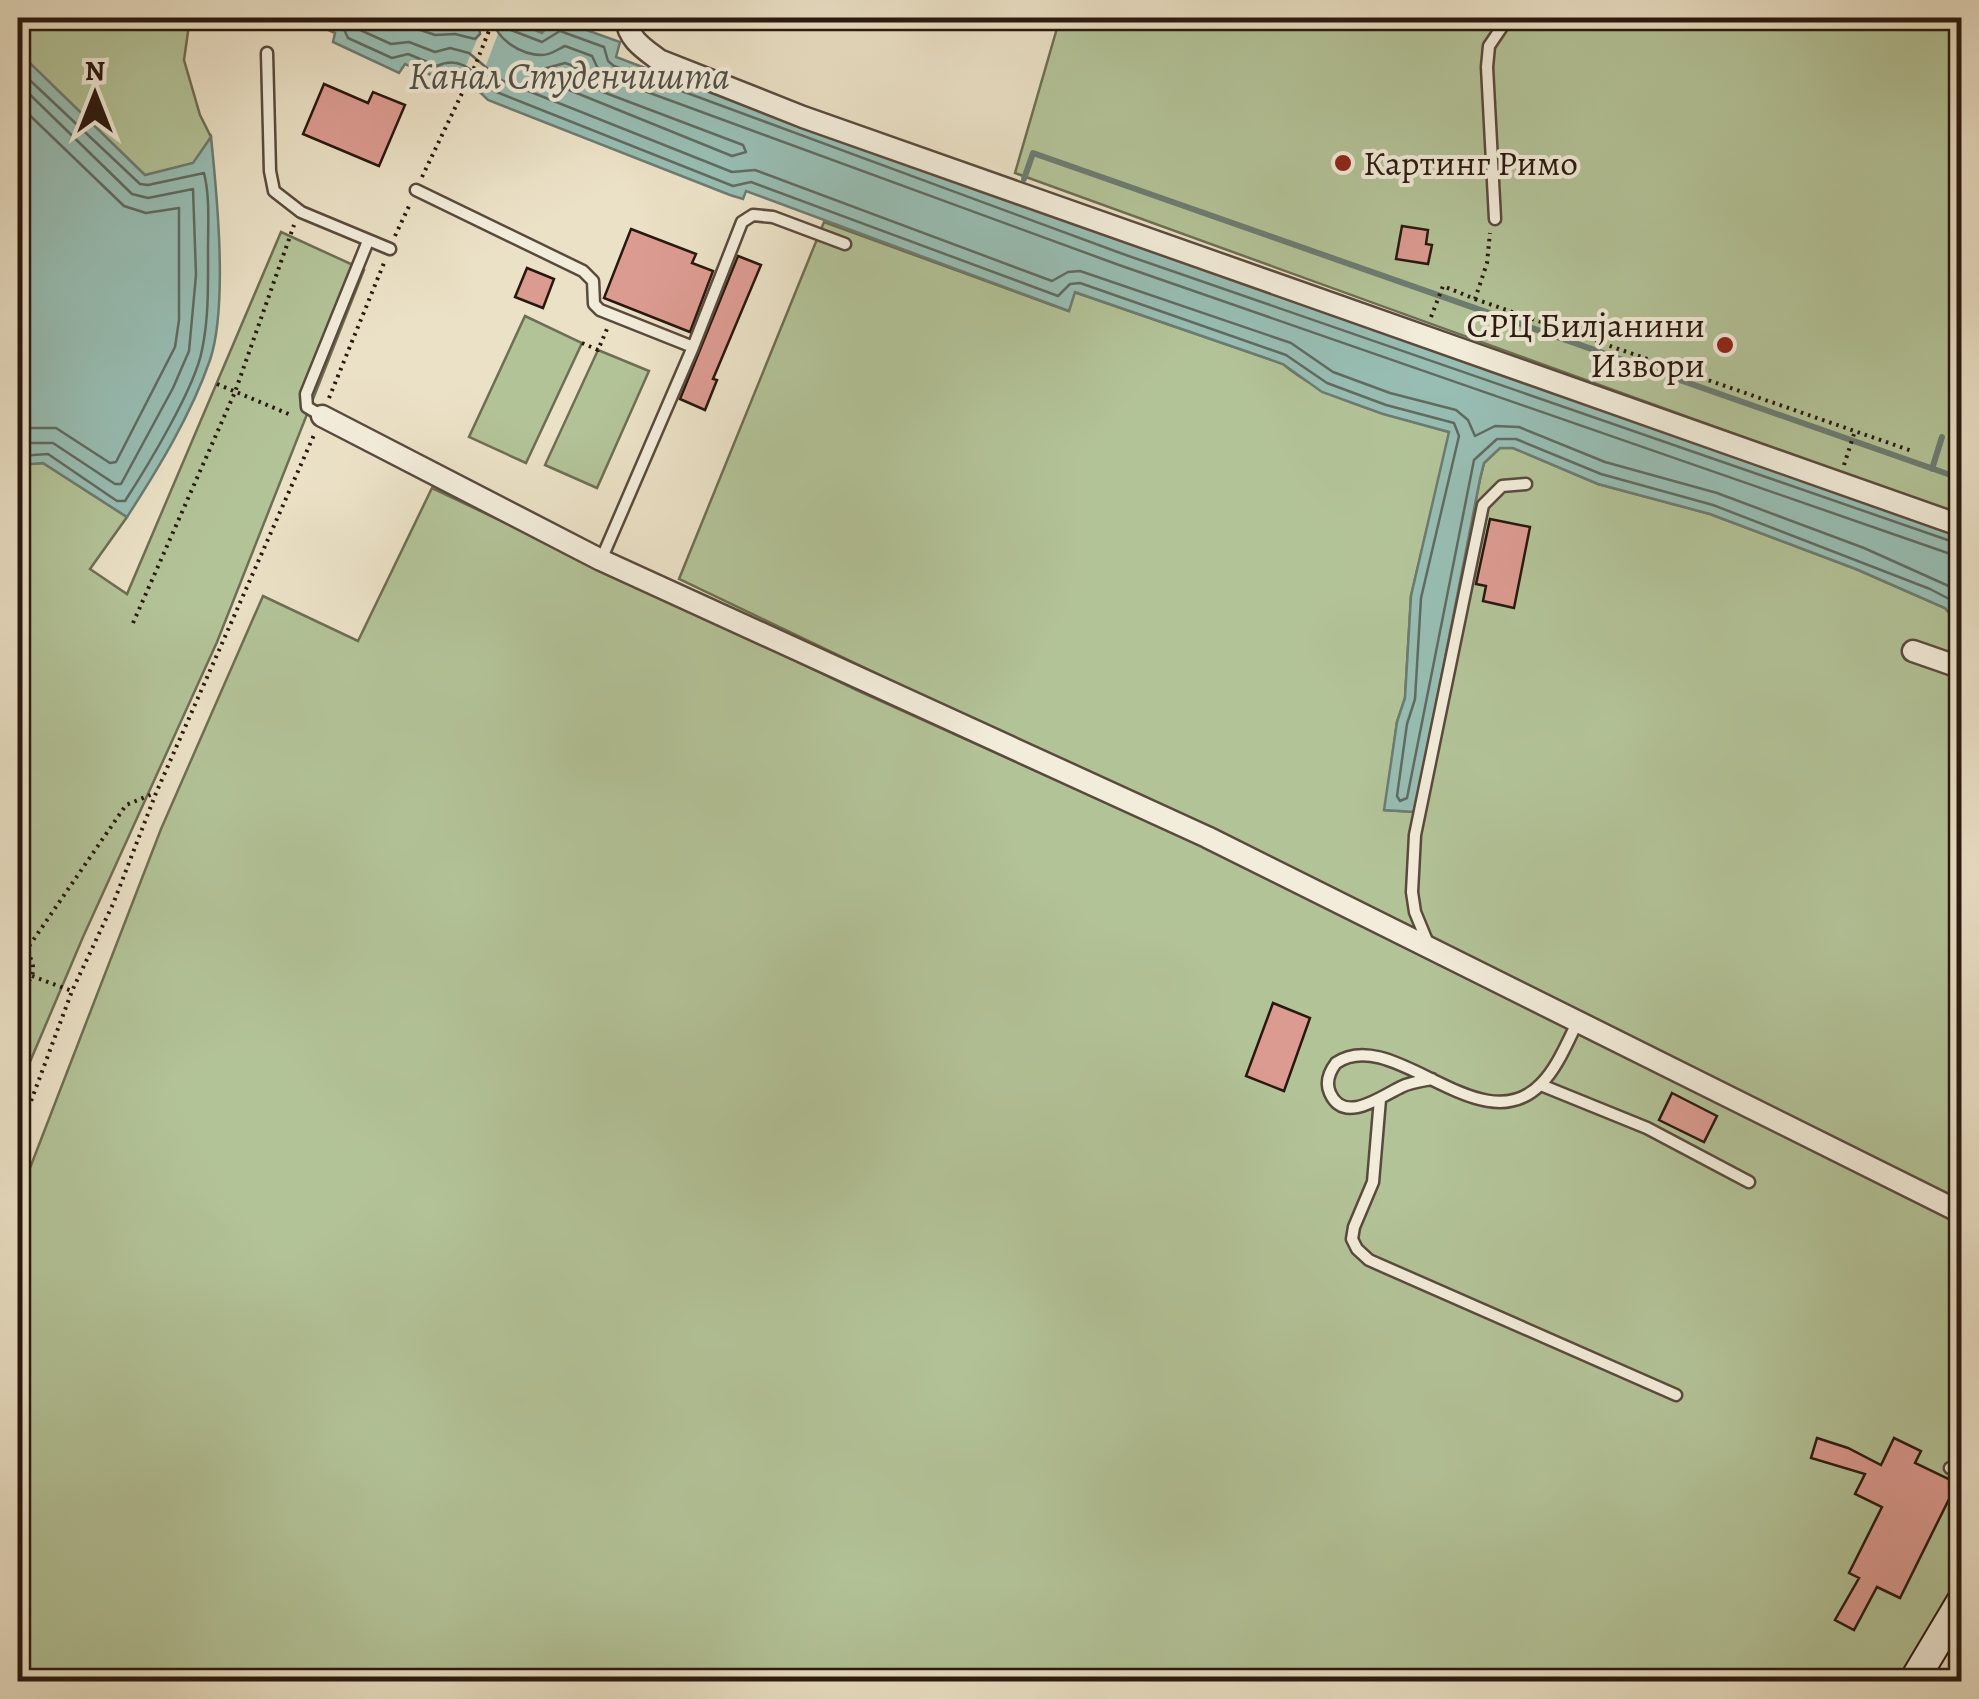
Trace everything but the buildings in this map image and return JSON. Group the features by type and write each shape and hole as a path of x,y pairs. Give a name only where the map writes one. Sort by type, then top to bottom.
{"main road":[{"path":"1913,1682 1962,1600"}],"street":[{"path":"627,24 638,45 659,60 803,116 1962,526"},
{"path":"320,421 601,560 1207,837 1962,1212"},
{"path":"1913,651 1962,668"}],"lane":[{"path":"1495,219 1487,67 1489,46 1508,18"},
{"path":"268,53 270,172 274,191 301,212 390,249"},
{"path":"416,190 583,271 593,281 594,304 613,316 692,347"},
{"path":"601,560 692,347 737,228 753,214 774,217 845,244"},
{"path":"320,421 307,408 306,394 368,241"},
{"path":"1433,951 1415,912 1415,834 1484,505 1502,486 1526,484"},
{"path":"1432,1079 1413,1082 1362,1107 1336,1102 1329,1092 1330,1071 1344,1058 1356,1056 1391,1063 1432,1079 1490,1103 1512,1102 1542,1084 1577,1023"},
{"path":"1542,1084 1688,1147 1749,1182"},
{"path":"1380,1099 1373,1182 1352,1239 1357,1249 1369,1260 1676,1395"}],"path":[{"path":"18,1136 72,991 113,904 156,792 494,18"},
{"path":"133,623 235,392 301,212"},
{"path":"1475,299 1495,219"},
{"path":"1436,306 1443,286 1912,451"},
{"path":"582,342 598,350 613,316"},
{"path":"217,384 320,421"},
{"path":"1848,451 1854,431"},
{"path":"25,952 126,805 156,792"},
{"path":"18,949 33,963 32,976 18,988"},
{"path":"32,976 72,991"}],"green space":[{"path":"18,18 190,18 184,60 200,115 211,137 194,163 145,176 30,64 18,58"},
{"name":"СРЦ Билјанини Извори","path":"1060,18 1961,18 1961,516 1015,173"},
{"path":"824,222 1068,311 1074,292 1283,364 1320,389 1362,407 1450,432 1411,596 1405,698 1397,722 1385,810 1415,812 1480,479 1484,463 1500,448 1513,448 1598,484 1710,514 1856,569 1945,608 1961,626 1961,1200 1408,928 679,579"},
{"path":"281,232 364,270 217,642 18,1090 18,465 43,463 127,517 90,569 127,594"},
{"path":"525,316 582,343 526,463 469,437"},
{"path":"598,350 649,371 597,488 545,465"},
{"path":"432,488 861,692 1194,842 1961,1223 1961,1574 1899,1681 18,1682 18,1199 161,829 263,596 358,641"}],"water":[{"name":"Канал Студенчишта","path":"302,18 506,18 542,33 553,18 620,42 616,57 796,125 1961,536 1961,626 1945,608 1856,569 1710,514 1598,484 1513,448 1500,448 1484,463 1480,479 1415,812 1384,810 1397,722 1405,698 1411,596 1449,432 1322,392 1283,364 1075,292 1069,311 746,191 743,199 730,195 488,100 460,73 449,71 441,79 405,64 399,73 333,42 335,33"},
{"path":"18,58 30,63 145,175 193,163 211,137 220,281 210,360 184,421 127,517 43,463 18,465"}],"pier":[{"path":"486,18 504,18 475,94 460,80"}],"waterway":[{"path":"1024,179 1033,153 1962,479"},
{"path":"1932,469 1942,437"}],"place":[{"name":"Картинг Римо","path":"1343,163"},
{"name":"СРЦ Билјанини Извори","path":"1725,345"}]}
